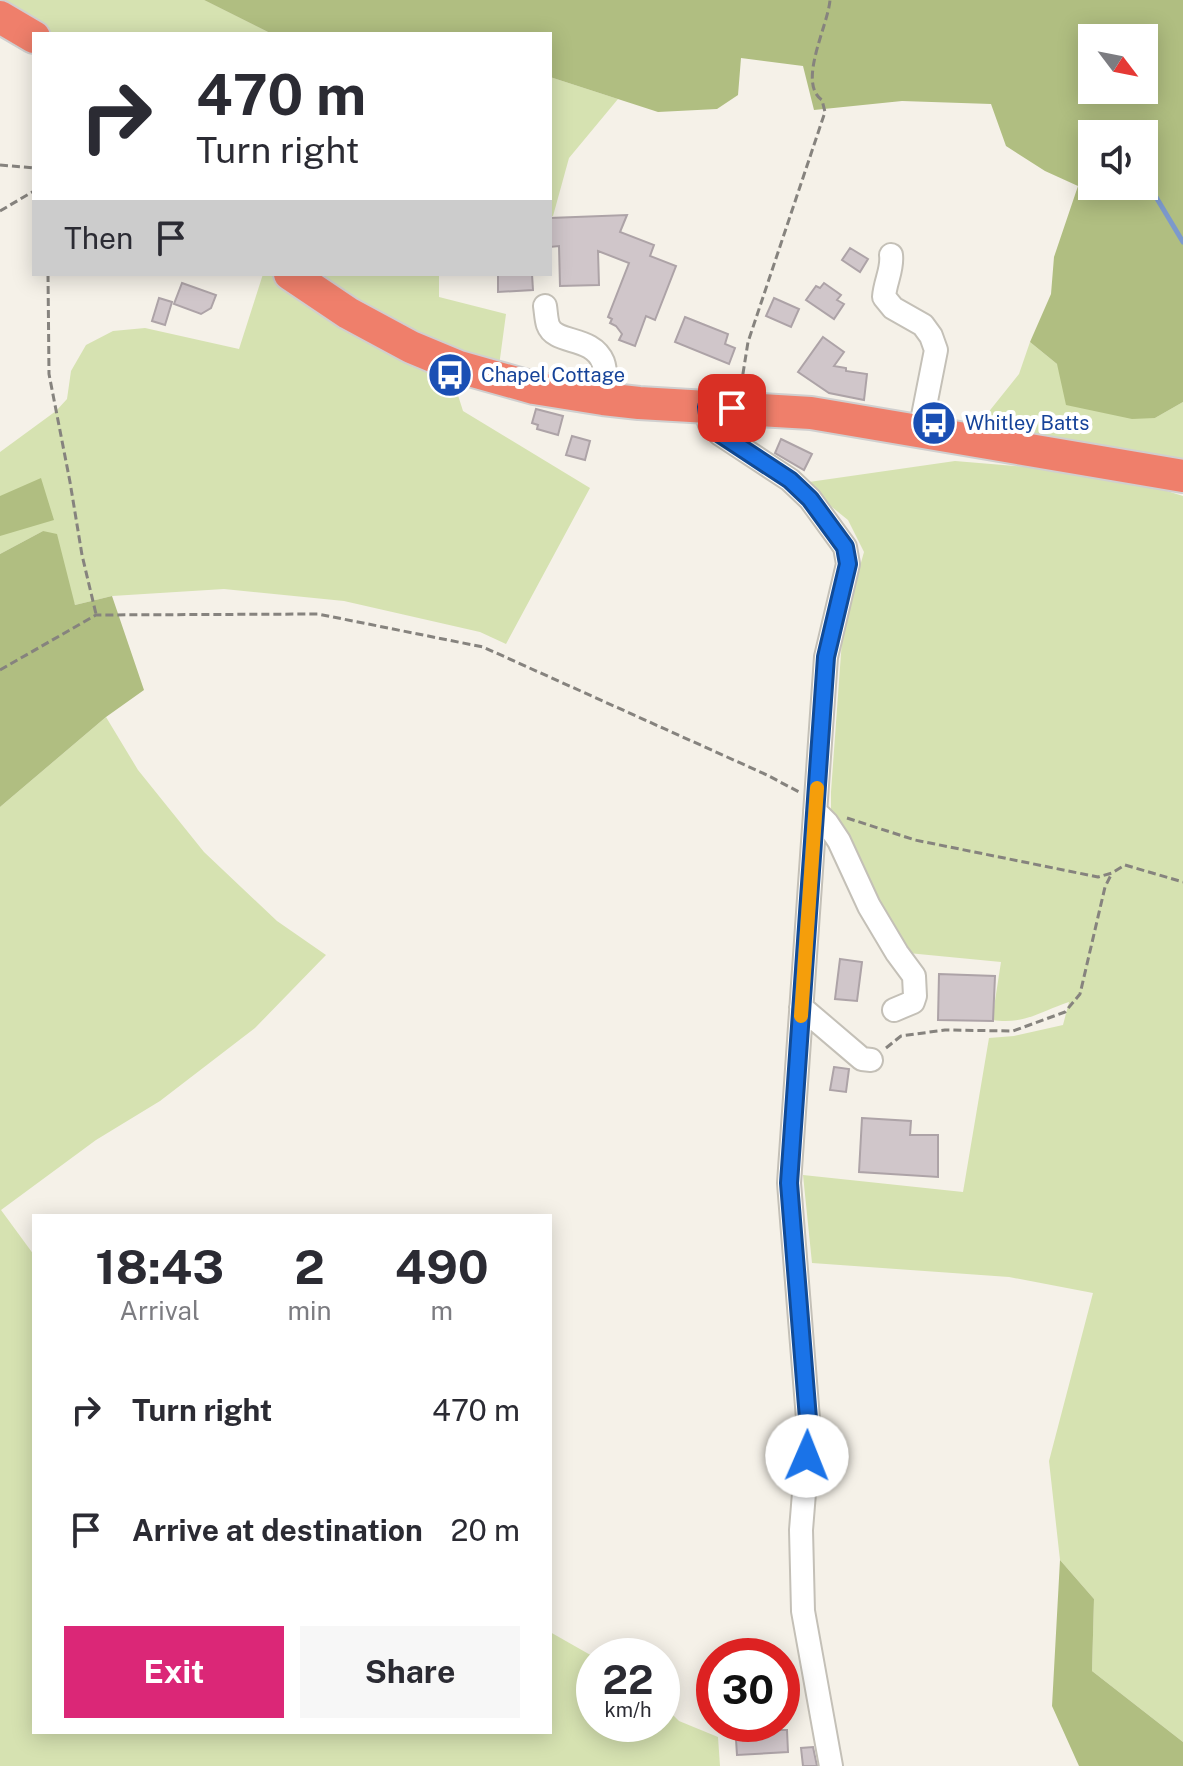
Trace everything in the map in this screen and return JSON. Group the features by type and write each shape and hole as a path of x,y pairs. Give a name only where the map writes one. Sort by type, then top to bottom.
{"highway":[{"path":"0,17 32,36"},
{"path":"293,276 390,337 434,357 534,388 603,399 821,415 1183,476"}],"street":[{"path":"891,255 884,297 893,308 923,325 936,350 920,431"},
{"path":"545,306 551,331 582,342 595,350 602,360 605,370 603,399"},
{"path":"720,407 709,422 720,434 790,480 810,499 845,547 848,564 826,657 789,1183 809,1431 801,1530 803,1611 831,1766"},
{"path":"816,806 839,841 869,906 914,976 913,1002 894,1010"},
{"path":"801,1007 856,1055 871,1060"}],"path":[{"path":"720,407 734,396 742,384 748,342 825,112 822,100 815,95 812,85 814,61 830,11 830,0"},
{"path":"0,165 32,168"},
{"path":"0,211 32,192"},
{"path":"48,276 49,374 96,615"},
{"path":"0,670 96,615 318,614 483,647 767,775 831,813 915,840 1098,877 1125,865 1183,882"},
{"path":"871,1060 901,1036 945,1030 1013,1031 1065,1012 1080,994 1105,887 1112,873"}],"green space":[{"path":"0,0 204,0 268,32 45,32 0,6"},
{"path":"204,0 1183,0 1183,402 1155,418 1132,419 1066,405 1057,364 1030,342 1051,294 1054,257 1078,186 1045,171 1006,146 991,104 902,101 814,110 803,66 741,58 738,95 717,109 658,112 552,78 552,32 268,32"},
{"path":"552,78 618,99 569,158 553,216"},
{"path":"262,276 279,276 450,370 463,411 590,488 506,644 480,632 344,601 224,589 112,596 75,605 43,531 0,554 0,452 56,411 67,399 71,371 86,345 113,331 145,328 239,349"},
{"path":"315,276 439,276 439,297 506,314 499,366 394,324"},
{"path":"1030,342 1057,364 1155,418 1183,402 1183,462 980,429 979,424 1019,374"},
{"path":"955,461 1113,474 1183,496 1183,1742 1092,1671 1094,1599 1060,1560 1049,1461 1093,1293 1009,1277 812,1263 803,1175 963,1192 989,1038 1063,1025 1069,1002 1023,1019 992,1020 1001,962 908,953 831,813 843,626 864,552 848,520 802,483"},
{"path":"41,478 54,520 0,536 0,496"},
{"path":"43,531 57,534 75,605 112,596 144,690 106,717 0,807 0,554"},
{"path":"106,717 138,770 204,852 277,921 326,955 255,1028 160,1101 96,1140 1,1210 32,1252 32,1734 552,1734 552,1633 576,1647 576,1742 680,1742 680,1721 696,1728 696,1742 718,1742 720,1766 0,1766 0,807"},
{"path":"1060,1560 1094,1599 1092,1671 1183,1742 1183,1766 1079,1766 1052,1706"}],"building":[{"path":"627,215 620,232 654,245 650,256 676,266 655,320 646,316 635,346 619,340 622,334 608,317 629,263 598,251 599,285 560,286 559,246 552,247 552,218"},
{"path":"850,248 868,259 860,272 842,260"},
{"path":"498,276 532,276 533,290 498,292"},
{"path":"182,283 216,295 211,308 201,314 174,304"},
{"path":"824,283 841,295 837,300 844,304 834,319 806,300 816,286 820,288"},
{"path":"159,298 172,302 165,325 152,321"},
{"path":"774,298 799,309 791,327 766,316"},
{"path":"685,317 728,334 725,344 735,348 729,364 675,342"},
{"path":"823,337 844,352 834,366 867,374 864,400 829,393 798,372"},
{"path":"536,409 563,416 558,435 537,429 538,425 532,423"},
{"path":"572,436 590,441 585,460 566,455"},
{"path":"781,439 812,454 804,470 775,453"},
{"path":"840,959 862,962 857,1001 835,999"},
{"path":"939,974 995,976 993,1021 938,1020"},
{"path":"834,1067 849,1069 846,1092 830,1090"},
{"path":"862,1118 911,1121 910,1135 938,1135 938,1177 859,1172"},
{"path":"736,1742 788,1742 788,1752 737,1755"},
{"path":"813,1747 817,1766 803,1766 801,1748"}],"waterway":[{"path":"1158,200 1183,242"}],"slow traffic":[{"path":"801,1016 817,788"}],"place":[{"name":"Chapel Cottage","path":"450,375"},
{"name":"Whitley Batts","path":"934,423"}],"route":[{"path":"732,408 707,407 709,422 738,447 790,480 810,499 845,547 848,564 826,657 789,1183 809,1431 807,1456"}]}
